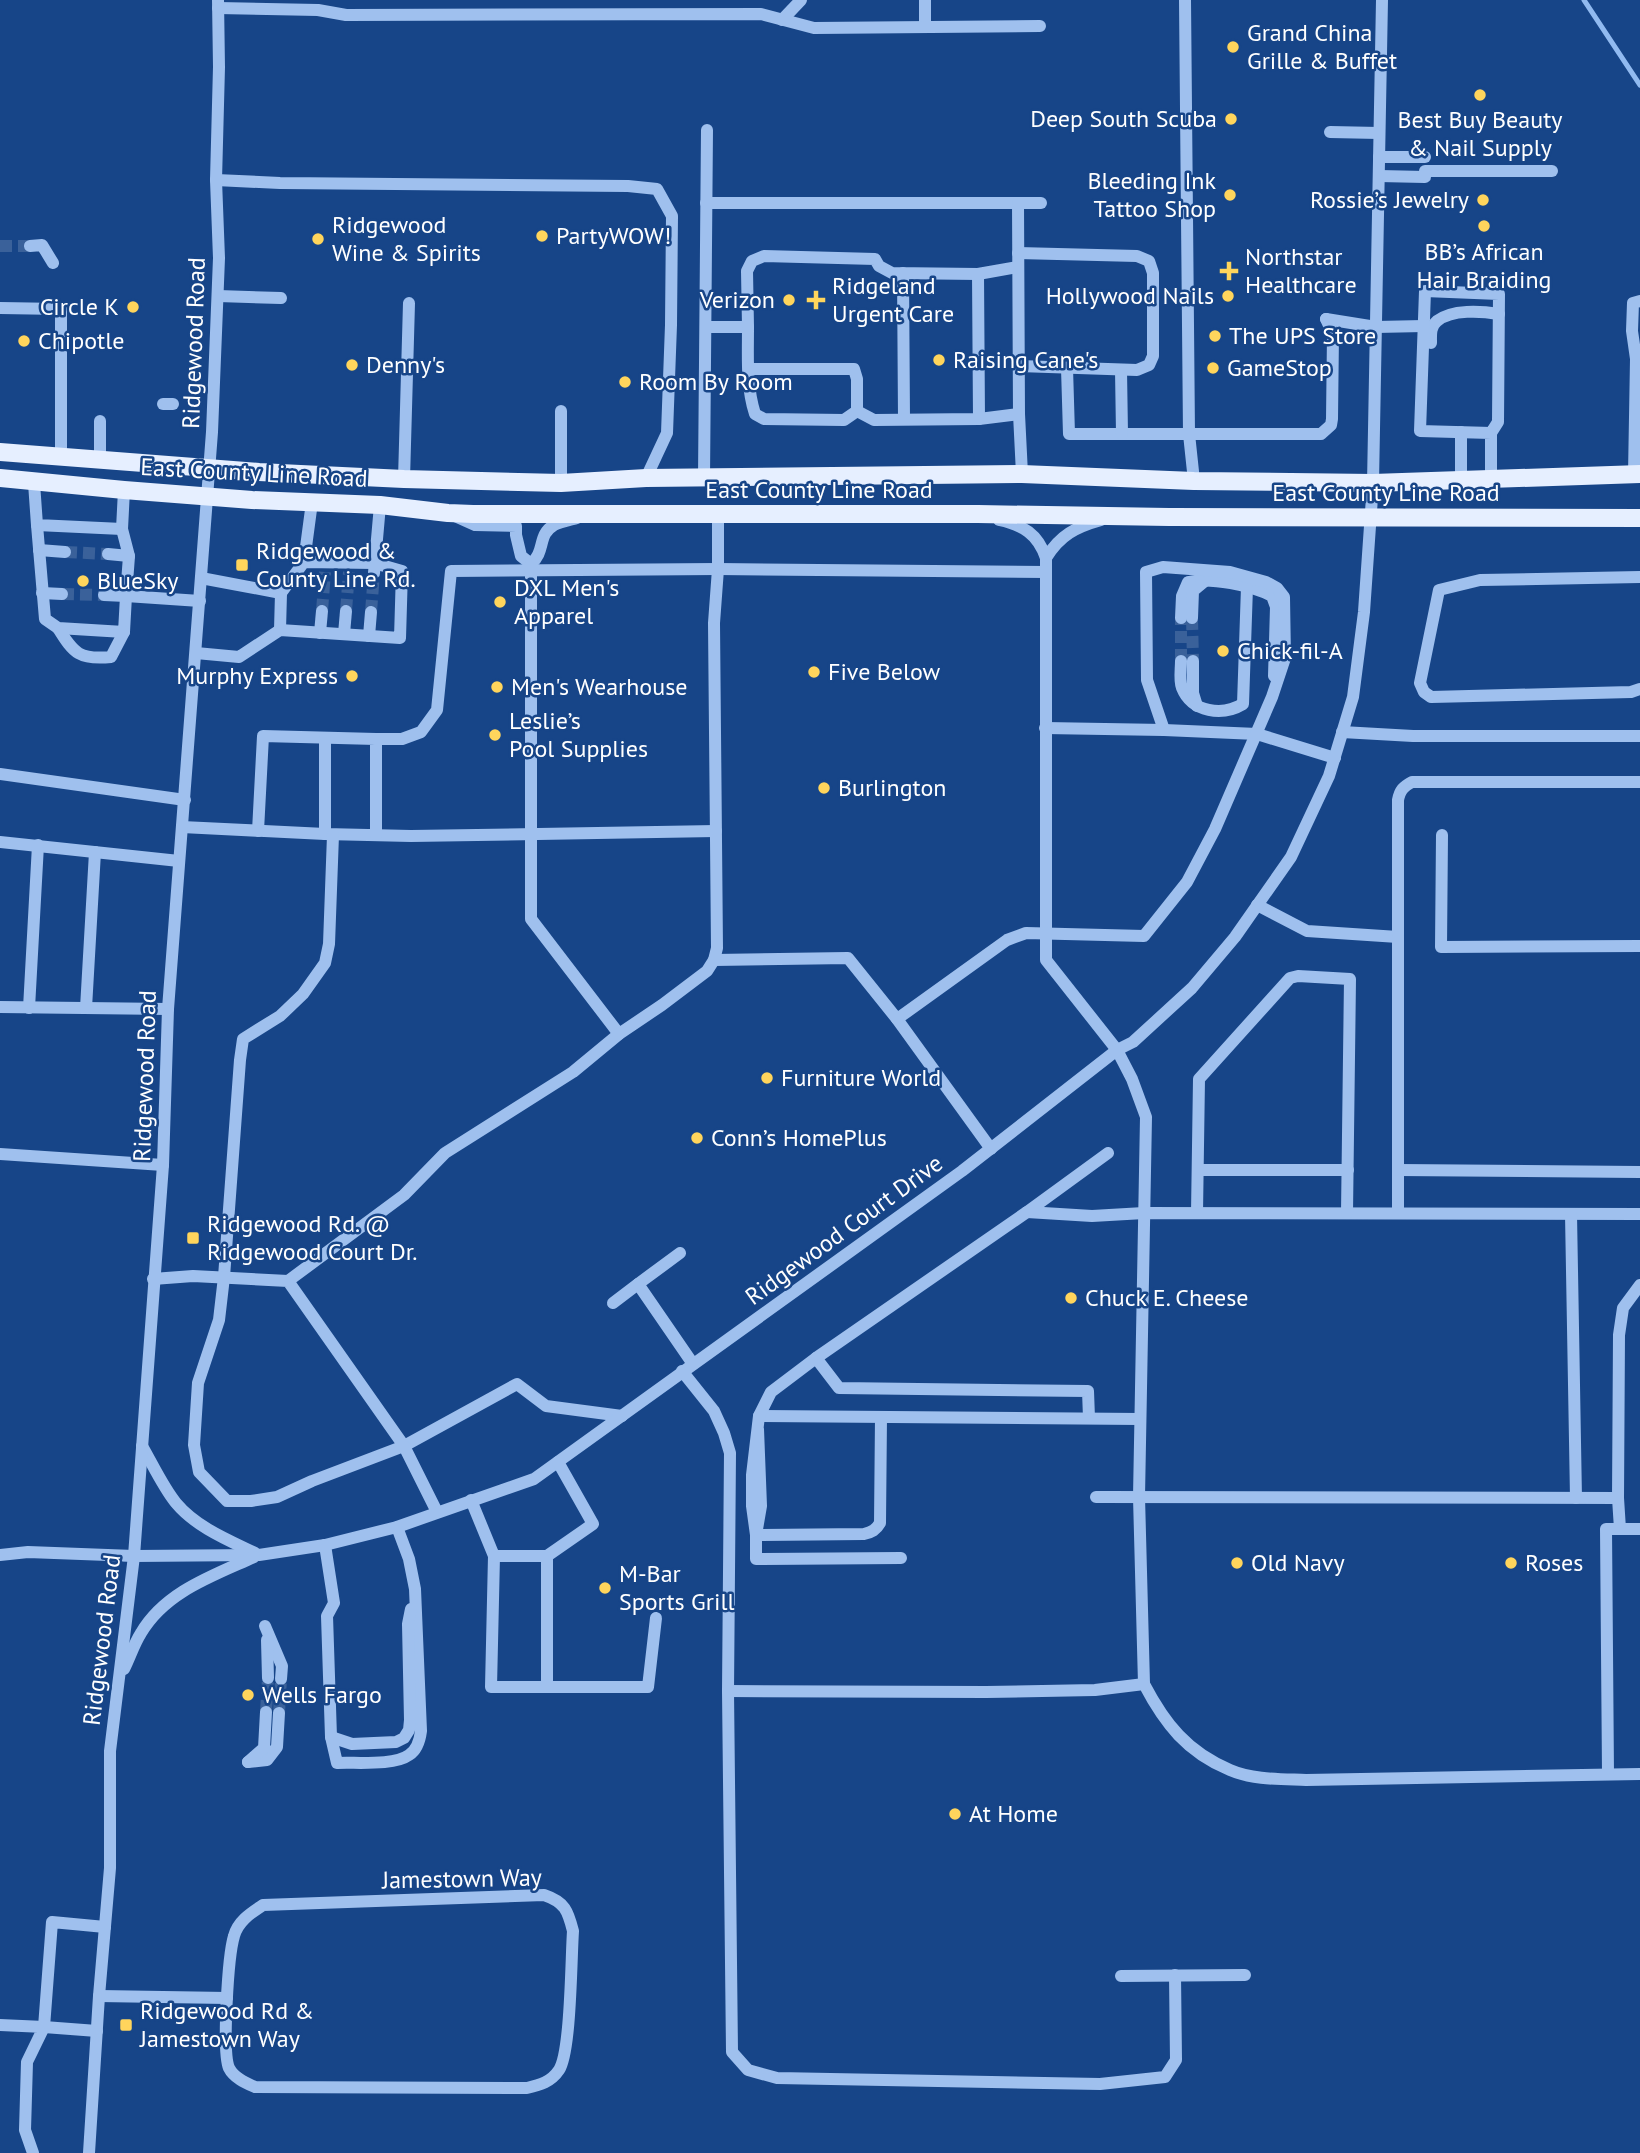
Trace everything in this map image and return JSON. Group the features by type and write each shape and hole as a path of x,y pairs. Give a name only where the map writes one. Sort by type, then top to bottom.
{"main road":[{"name":"East County Line Road","path":"0,452 404,480 561,483 646,478 1022,474 1194,481 1373,483 1637,474"},
{"name":"East County Line Road","path":"0,478 208,496 380,505 448,513 1640,518"}],"street":[{"path":"782,20 801,0"},
{"path":"925,0 925,27"},
{"path":"1185,0 1189,433 1194,481"},
{"name":"Ridgewood Court Drive","path":"0,1555 28,1552 134,1556 259,1555 325,1545 397,1527 534,1479 991,1149 1117,1050 1133,1042 1192,988 1235,937 1291,857 1329,776 1353,697 1364,612 1373,483 1381,0"},
{"path":"218,4 318,10 346,15 761,15 814,29 1040,26"},
{"name":"Ridgewood Road","path":"89,2153 110,1868 110,1751 134,1556 163,1165 168,1009 210,468 219,258 216,180 218,4"},
{"path":"704,478 707,130"},
{"path":"1330,132 1379,133"},
{"path":"1379,158 1425,168 1552,171"},
{"path":"1378,176 1425,168"},
{"path":"216,180 628,186 657,189 672,216 667,433 646,478"},
{"path":"706,203 1041,203"},
{"path":"1018,203 1019,414 1022,474"},
{"path":"30,246 42,245 53,263"},
{"path":"1018,253 1137,257 1149,261 1153,273 1153,356 1149,365 1137,370 1019,366"},
{"path":"857,411 844,420 764,419 755,414 748,369 747,271 752,261 764,257 875,259 885,271 892,273 978,274 1018,267"},
{"path":"904,273 904,419"},
{"path":"978,274 979,419"},
{"path":"1491,433 1420,431 1425,291 1499,294 1498,422 1491,433 1491,479"},
{"path":"218,296 281,298"},
{"path":"1637,474 1636,359 1632,331 1633,303 1640,300"},
{"path":"404,480 409,303"},
{"path":"0,308 61,309 61,456"},
{"path":"1421,414 1430,402 1431,331 1435,322 1456,314 1499,314"},
{"path":"1067,368 1069,435 1321,434 1327,430 1332,419 1333,334 1325,319 1376,327 1424,326"},
{"path":"706,327 748,327"},
{"path":"748,369 854,369 857,379 857,411"},
{"path":"1121,369 1122,434"},
{"path":"561,411 561,483"},
{"path":"857,411 874,420 979,419 1019,414"},
{"path":"100,421 100,459"},
{"path":"1461,432 1461,480"},
{"path":"34,482 45,619 58,628 76,653 85,657 111,657 124,632 129,556 122,529 124,490"},
{"path":"280,630 281,593 304,562 312,502"},
{"path":"374,568 380,505"},
{"path":"448,513 475,525 516,526 522,556 531,567"},
{"path":"978,514 1027,530 1035,536 1046,558 1046,960 1117,1050 1132,1079 1146,1117 1139,1497 1143,1684 1155,1706 1176,1734 1199,1753 1232,1771 1262,1777 1306,1780 1640,1774"},
{"path":"587,515 553,526 543,536 539,557 531,567 531,919 619,1034"},
{"path":"153,1279 193,1276 288,1281 404,1195 445,1153 573,1072 619,1034 707,971 717,948 714,623 718,515"},
{"path":"1046,558 1059,539 1072,530 1113,516"},
{"path":"37,525 122,529"},
{"path":"39,550 65,552"},
{"path":"108,554 129,556"},
{"path":"196,653 239,657 280,630 400,638 402,571 325,567 304,562"},
{"path":"258,831 262,736 402,739 421,732 437,710 451,571 531,567 1046,572"},
{"path":"897,1019 1007,940 1026,933 1144,936 1188,882 1215,829 1272,697 1285,658 1284,597 1277,588 1266,582 1230,572 1163,567 1146,572 1147,680 1164,730"},
{"path":"1640,577 1480,580 1439,590 1420,683 1424,692 1431,697 1640,690"},
{"path":"201,578 281,593"},
{"path":"1187,618 1193,591 1206,581 1247,587 1272,596 1275,601 1276,659 1272,697"},
{"path":"1187,661 1197,706 1221,712 1234,710 1243,704 1247,587"},
{"path":"42,593 62,594"},
{"path":"104,595 200,601"},
{"path":"320,633 322,611"},
{"path":"344,634 346,611"},
{"path":"369,636 371,612"},
{"path":"58,628 124,632"},
{"path":"1045,728 1257,734 1335,758"},
{"path":"1342,732 1413,736 1640,736"},
{"path":"325,738 329,835 329,944 325,963 303,994 280,1016 243,1039 219,1320 198,1384 194,1445 199,1472 227,1501 277,1497 404,1446 517,1384 546,1406 622,1416"},
{"path":"376,739 376,835"},
{"path":"0,774 185,800"},
{"path":"1398,1213 1400,792 1412,782 1640,782"},
{"path":"182,827 329,835 716,831"},
{"path":"1442,835 1441,947 1640,946"},
{"path":"0,842 179,861"},
{"path":"29,1007 38,845"},
{"path":"86,1008 95,852"},
{"path":"1257,905 1307,931 1398,937"},
{"path":"714,960 848,958 897,1019 991,1149"},
{"path":"1197,1213 1199,1079 1290,978 1298,976 1350,979 1347,1213"},
{"path":"0,1007 168,1009"},
{"path":"901,1558 756,1559 756,1535 761,1506 759,1416 771,1392 1108,1153"},
{"path":"0,1154 163,1165"},
{"path":"1198,1170 1348,1170"},
{"path":"1398,1170 1640,1172"},
{"path":"1027,1212 1092,1216 1144,1213 1640,1214"},
{"path":"1571,1214 1576,1498"},
{"path":"612,1303 680,1253"},
{"path":"288,1281 404,1446 438,1512"},
{"path":"638,1284 714,1411 730,1453 728,1691 732,2052 748,2070 777,2078 1100,2084 1165,2077 1176,2060 1175,1975"},
{"path":"1620,1529 1618,1498 1621,1318 1623,1308 1640,1285"},
{"path":"816,1358 839,1388 1088,1391 1089,1419"},
{"path":"759,1416 1140,1419"},
{"path":"756,1535 872,1532 880,1523 881,1417"},
{"path":"142,1445 176,1504 195,1521 259,1555"},
{"path":"494,1556 547,1556 593,1524 558,1462"},
{"path":"1096,1497 1618,1498"},
{"path":"471,1500 494,1556 491,1687 648,1687 656,1618"},
{"path":"325,1545 334,1603 327,1616 331,1737 337,1763 392,1761 410,1755 419,1742 421,1731 415,1589 409,1559 397,1527"},
{"path":"1608,1774 1606,1529 1640,1529"},
{"path":"118,1682 141,1632 164,1605 187,1588 259,1555"},
{"path":"547,1556 547,1687"},
{"path":"331,1737 352,1744 396,1742 404,1738 409,1730 408,1624 415,1589"},
{"path":"728,1691 986,1692 1095,1689 1143,1684"},
{"name":"Jamestown Way","path":"544,1895 556,1899 569,1913 573,1931 566,2047 560,2070 546,2083 527,2088 255,2087 241,2081 229,2070 225,2052 227,1998 234,1935 243,1920 263,1905 544,1895"},
{"path":"33,2153 25,2130 27,2062 44,2027 52,1922 105,1927"},
{"path":"1121,1976 1245,1975"},
{"path":"99,1996 227,1998"},
{"path":"0,2025 97,2031"}],"waterway":[{"path":"1584,0 1640,85"}],"tunnel":[{"path":"0,246 30,246"},
{"path":"65,552 108,554"},
{"path":"322,611 325,572"},
{"path":"346,611 349,572"},
{"path":"371,612 374,573"},
{"path":"62,594 104,595"},
{"path":"1181,618 1181,661"},
{"path":"1192,618 1193,661"},
{"path":"266,1712 268,1678"},
{"path":"279,1713 281,1679"}],"place":[{"name":"Grand China Grille & Buffet","path":"1233,47"},
{"name":"Best Buy Beauty & Nail Supply","path":"1480,95"},
{"name":"Deep South Scuba","path":"1231,119"},
{"name":"Bleeding Ink Tattoo Shop","path":"1230,195"},
{"name":"Rossie’s Jewelry","path":"1483,200"},
{"name":"BB’s African Hair Braiding","path":"1484,226"},
{"name":"PartyWOW!","path":"542,236"},
{"name":"Ridgewood Wine & Spirits","path":"318,239"},
{"name":"Northstar Healthcare","path":"1229,271"},
{"name":"Hollywood Nails","path":"1228,296"},
{"name":"Verizon","path":"789,300"},
{"name":"Ridgeland Urgent Care","path":"816,300"},
{"name":"Circle K","path":"133,307"},
{"name":"The UPS Store","path":"1215,336"},
{"name":"Chipotle","path":"24,341"},
{"name":"Raising Cane's","path":"939,360"},
{"name":"Denny's","path":"352,365"},
{"name":"GameStop","path":"1213,368"},
{"name":"Room By Room","path":"625,382"},
{"name":"Ridgewood & County Line Rd.","path":"242,565"},
{"name":"BlueSky","path":"83,581"},
{"name":"DXL Men's Apparel","path":"500,602"},
{"name":"Chick-fil-A","path":"1223,651"},
{"name":"Five Below","path":"814,672"},
{"name":"Murphy Express","path":"352,676"},
{"name":"Men's Wearhouse","path":"497,687"},
{"name":"Leslie’s Pool Supplies","path":"495,735"},
{"name":"Burlington","path":"824,788"},
{"name":"Furniture World","path":"767,1078"},
{"name":"Conn’s HomePlus","path":"697,1138"},
{"name":"Ridgewood Rd. @ Ridgewood Court Dr.","path":"193,1238"},
{"name":"Chuck E. Cheese","path":"1071,1298"},
{"name":"Old Navy","path":"1237,1563"},
{"name":"Roses","path":"1511,1563"},
{"name":"M-Bar Sports Grill","path":"605,1588"},
{"name":"Wells Fargo","path":"248,1695"},
{"name":"At Home","path":"955,1814"},
{"name":"Ridgewood Rd & Jamestown Way","path":"126,2025"}]}
